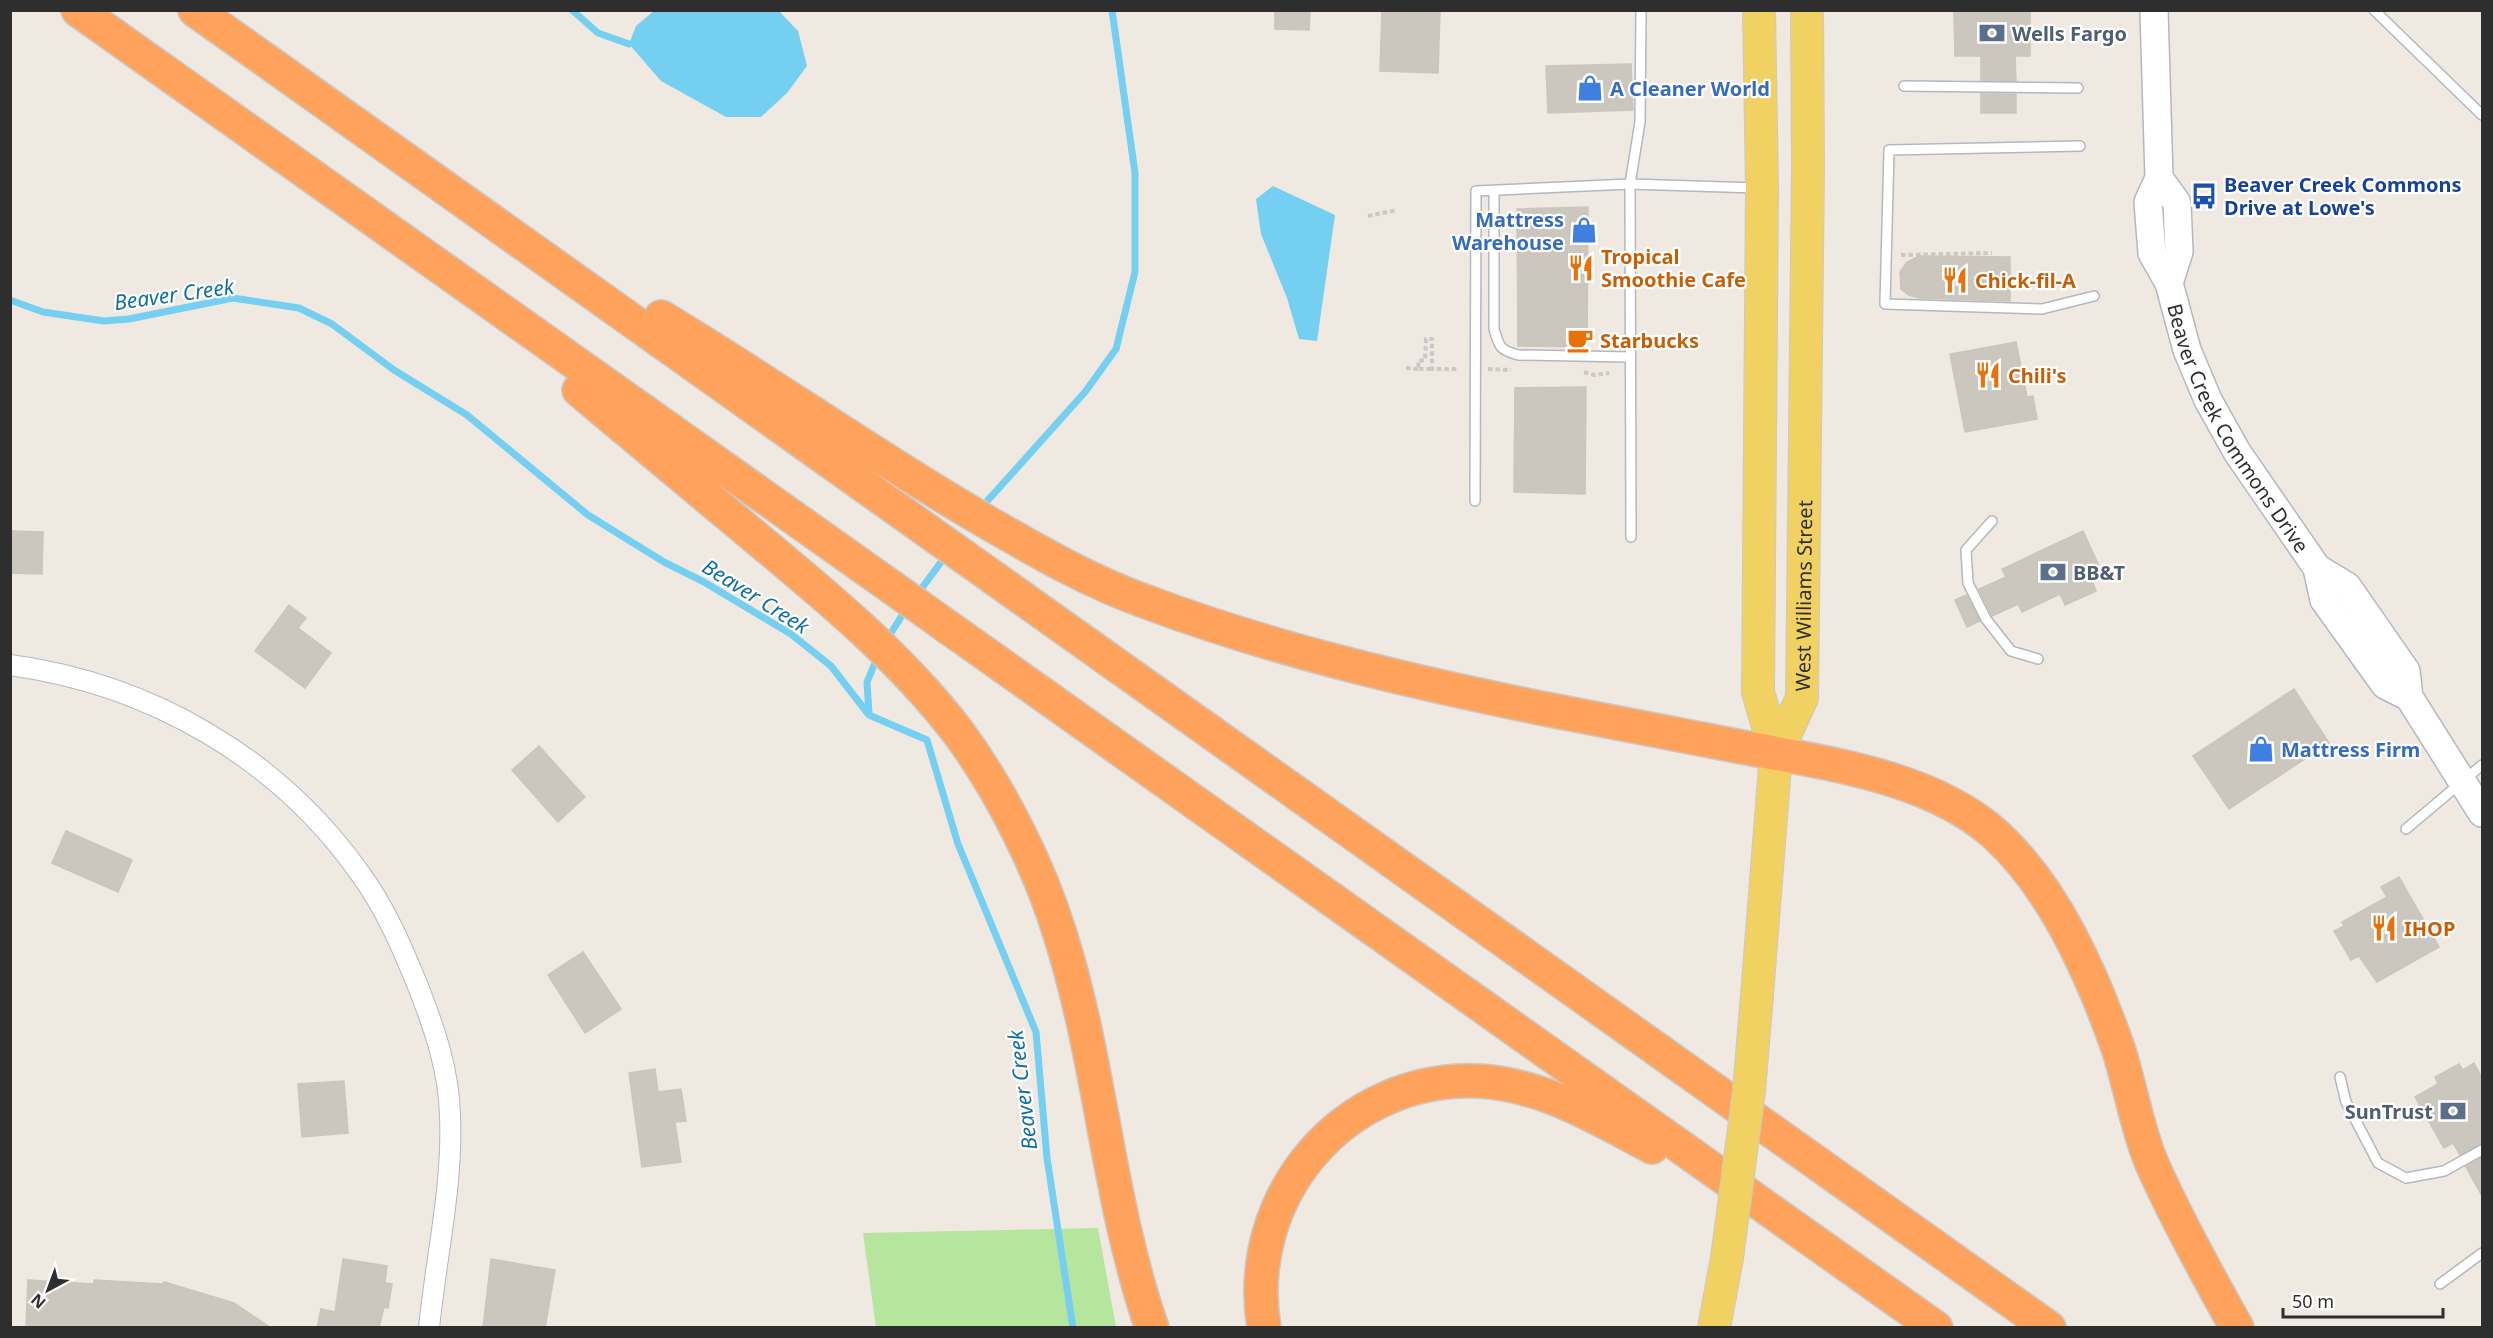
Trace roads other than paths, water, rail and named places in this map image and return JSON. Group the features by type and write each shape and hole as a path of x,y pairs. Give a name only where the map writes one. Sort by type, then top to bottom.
{"highway":[{"path":"78,10 1936,1328"},
{"path":"195,10 2049,1328"},
{"path":"434,181 723,354 943,496 1045,555 1141,601 1237,633 1390,674 1532,706 1776,754 1846,765 1906,785 1952,805 1993,832 2030,870 2058,912 2081,959 2118,1051 2147,1152 2188,1241 2237,1328"},
{"path":"394,235 841,609 902,668 958,733 999,797 1032,861 1059,930 1072,978 1126,1242 1152,1328"},
{"path":"1264,1328 1261,1309 1262,1261 1272,1224 1285,1193 1302,1165 1332,1132 1372,1104 1401,1091 1424,1086 1479,1081 1539,1093 1576,1107 1772,1211"}],"main road":[{"path":"1717,1314 1749,1090 1776,754 1758,692 1762,188 1759,10"},
{"name":"West Williams Street","path":"1776,754 1802,698 1808,167 1807,10"}],"street":[{"name":"Beaver Creek Commons Drive","path":"2154,10 2159,178 2148,202 2152,253 2169,283 2193,366 2222,428 2317,568 2324,600 2385,685 2409,697 2473,772 2482,813"},
{"path":"10,665 49,670 86,680 173,715 218,738 282,785 327,831 360,872 385,914 412,971 440,1045 447,1083 450,1115 449,1155 429,1328"}],"lane":[{"path":"1631,537 1630,184 1640,122 1641,10"},
{"path":"2374,10 2482,115"},
{"path":"1904,86 2078,88"},
{"path":"2080,146 1889,150 1885,304 2042,309 2094,296"},
{"path":"1475,501 1476,191 1630,184 1762,188"},
{"path":"1494,190 1494,328 1503,351 1518,355 1630,357"},
{"path":"1992,521 1966,550 1968,583 1986,619 2011,651 2038,659"},
{"path":"2406,829 2473,772"},
{"path":"2340,1077 2346,1102 2378,1163 2406,1178 2444,1171 2482,1150"},
{"path":"2439,1284 2482,1252"}],"water":[{"path":"655,10 779,11 798,31 807,66 787,93 761,117 726,117 661,81 629,44 636,26"},
{"path":"1273,186 1335,215 1317,341 1299,339 1287,298 1261,234 1256,199"}],"waterway":[{"path":"572,10 598,33 629,44"},
{"path":"980,509 1085,392 1116,349 1135,272 1135,173 1112,10"},
{"name":"Beaver Creek","path":"10,300 43,312 104,321 129,319 233,298 299,308 332,324 394,370 467,415 588,515 664,562 704,582 791,634 831,666 869,715 927,740 958,844 1036,1032 1047,1158 1073,1328"},
{"path":"916,596 947,554"},
{"path":"886,641 906,609"},
{"path":"869,714 867,682 878,656"}],"place":[{"name":"Wells Fargo","path":"1992,33"},
{"name":"A Cleaner World","path":"1590,88"},
{"name":"Beaver Creek Commons Drive at Lowe's","path":"2204,196"},
{"name":"Mattress Warehouse","path":"1584,230"},
{"name":"Tropical Smoothie Cafe","path":"1581,268"},
{"name":"Chick-fil-A","path":"1955,280"},
{"name":"Starbucks","path":"1580,340"},
{"name":"Chili's","path":"1988,375"},
{"name":"BB&T","path":"2053,572"},
{"name":"Mattress Firm","path":"2261,749"},
{"name":"IHOP","path":"2384,928"},
{"name":"SunTrust","path":"2453,1111"}]}
